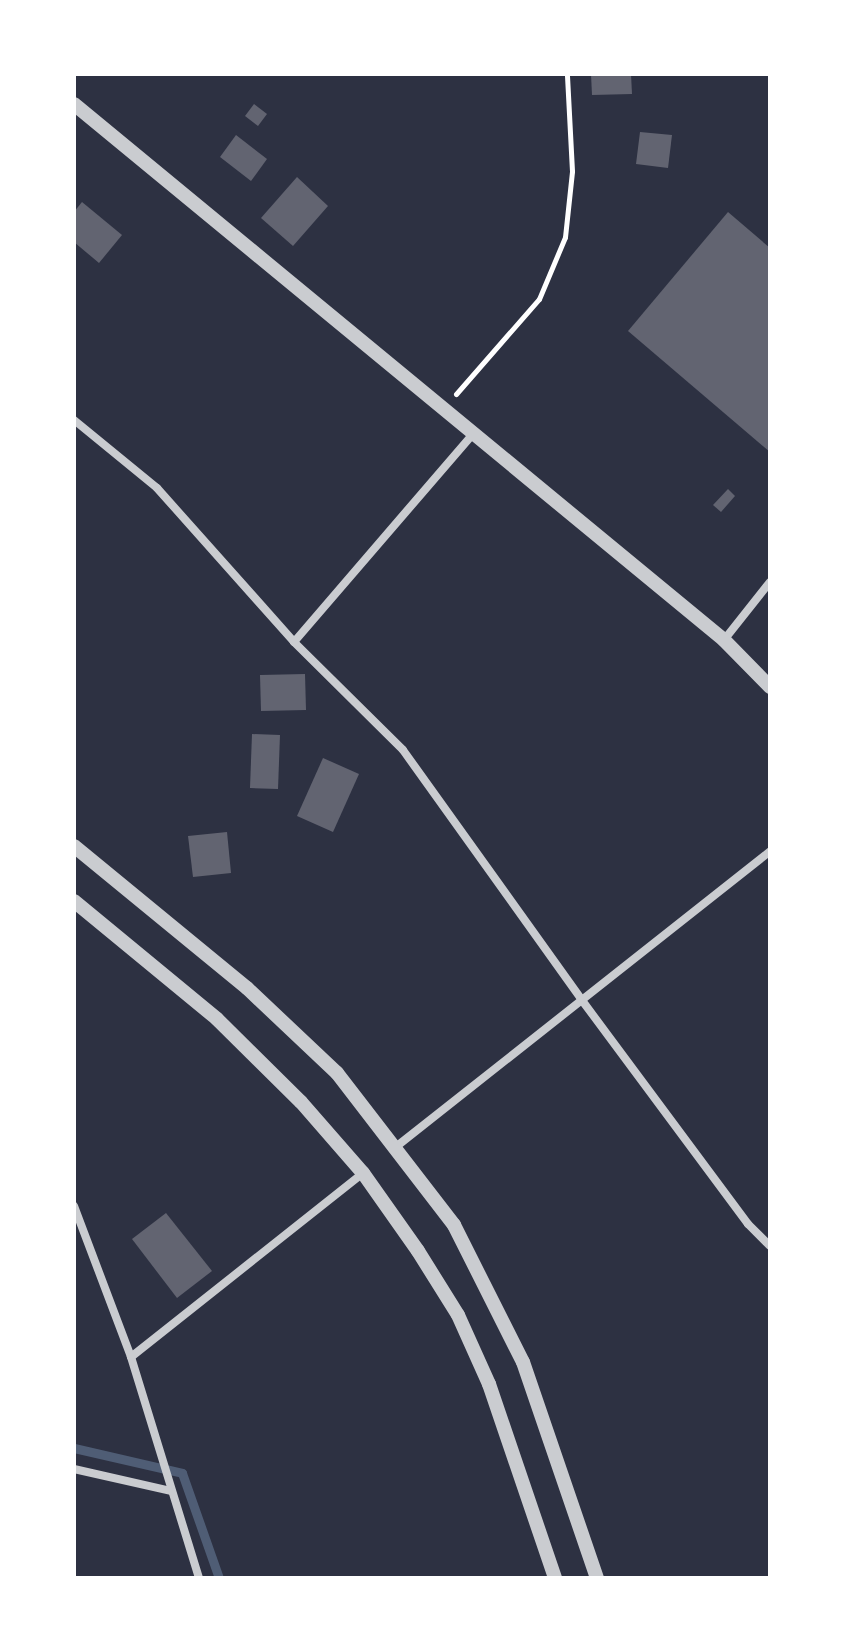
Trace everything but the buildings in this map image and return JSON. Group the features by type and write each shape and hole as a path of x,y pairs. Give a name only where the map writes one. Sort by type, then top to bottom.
{"street":[{"path":"74,104 724,640 770,687"},
{"path":"74,420 157,488 294,642 403,750 581,999 748,1224 770,1246"},
{"path":"294,642 472,435"},
{"path":"724,640 770,582"},
{"path":"74,846 247,988 337,1073 397,1146 454,1225 495,1301 523,1362 597,1578"},
{"path":"397,1146 770,851"},
{"path":"74,901 217,1019 363,1173 458,1315 489,1384 555,1578"},
{"path":"131,1357 363,1173"},
{"path":"74,1206 131,1357 199,1578"},
{"path":"74,1469 171,1491"}],"path":[{"path":"442,410 539,299 565,237 572,171 567,74"}],"waterway":[{"path":"74,1448 182,1473 219,1578"}]}
